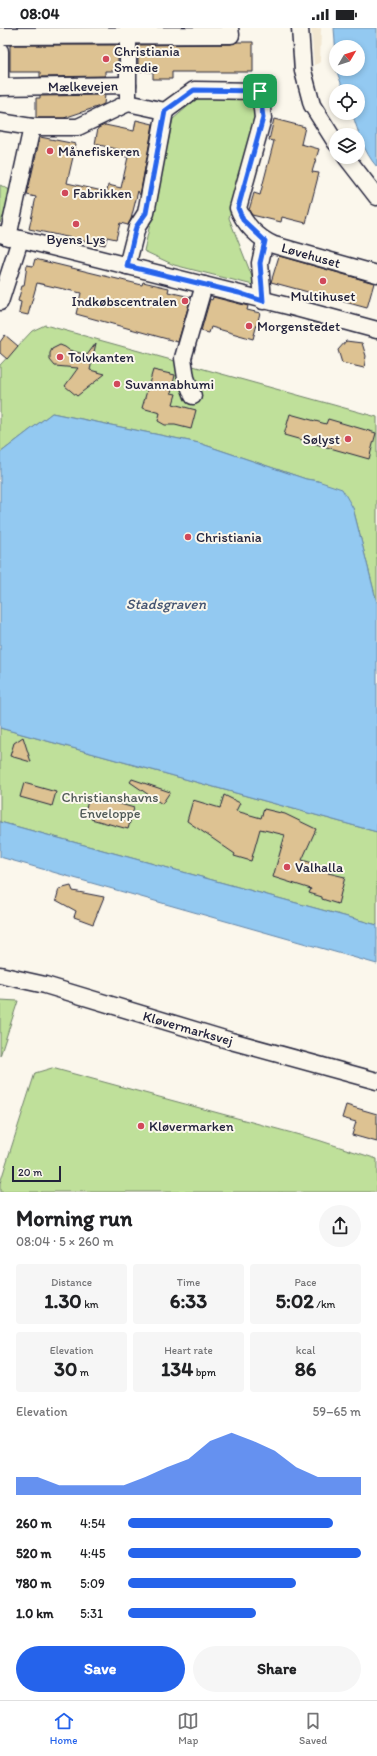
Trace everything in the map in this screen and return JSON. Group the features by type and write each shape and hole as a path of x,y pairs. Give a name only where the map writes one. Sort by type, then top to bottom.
{"street":[{"path":"0,28 0,35 128,31 230,32"},
{"path":"300,28 303,71 312,105 329,132"},
{"path":"128,31 128,85"},
{"path":"0,51 0,87"},
{"name":"Mælkevejen","path":"0,87 128,85 128,103 165,111"},
{"name":"Løvehuset","path":"165,111 194,90 260,91 263,118 238,208 243,220 265,241 377,274"},
{"path":"0,122 32,127 78,127 128,103"},
{"path":"127,266 136,227 146,213 165,111"},
{"path":"0,302 10,237 32,127"},
{"path":"351,164 377,197"},
{"path":"10,237 292,307 377,330"},
{"path":"263,301 260,263 265,241"},
{"path":"193,396 186,378 183,358 204,285"},
{"name":"Kløvermarksvej","path":"0,975 46,985 231,1041 377,1081"}],"shaded area":[{"path":"311,28 321,28 320,62 314,66"}],"green space":[{"path":"200,96 248,97 257,107 229,218 253,279 253,285 174,265 144,251 173,119"},
{"path":"0,185 10,190 10,201 0,223"},
{"path":"45,325 377,417 377,603 353,508 318,481 306,479 199,443 52,413 0,453 0,365 32,331"},
{"name":"Christianshavns Enveloppe","path":"0,728 377,832 377,925 0,822"},
{"path":"0,1000 18,1001 0,1056"},
{"name":"Kløvermarken","path":"52,1068 318,1140 377,1159 377,1192 0,1192 0,1183 35,1073"}],"water":[{"path":"334,28 377,28 377,167 368,155 365,148 365,128 357,128 354,120 365,120 365,84 341,84 338,76 365,76 365,40 335,40"},
{"name":"Stadsgraven","path":"52,413 199,443 306,479 318,481 342,489 353,508 377,603 377,832 0,728 0,453"},
{"path":"0,822 377,925 377,964 0,857"}],"building":[{"path":"237,42 253,42 253,72 172,72 172,79 153,79 153,72 138,71 138,45 231,44"},
{"path":"10,45 118,45 118,71 105,71 105,76 40,77 40,72 10,72"},
{"path":"105,95 104,104 64,118 36,118 36,98 40,98 40,96"},
{"path":"274,119 305,127 301,144 319,149 312,172 319,173 306,223 282,217 281,222 252,215 249,210 254,193 260,195 274,141 269,140"},
{"path":"136,120 153,124 140,195 138,191 131,219 128,225 120,223 116,239 107,237 105,245 29,229 36,197 27,195 40,137 76,144 67,183 107,192 108,185 121,188 128,157 120,156 121,150 95,144 98,128 105,125 134,131"},
{"name":"Multihuset","path":"279,256 374,283 367,308 271,282"},
{"path":"35,259 142,285 143,282 169,288 168,292 191,297 178,342 76,314 81,293 37,283 28,315 19,313 21,302 18,301 22,286 24,286 27,265 33,266"},
{"path":"213,297 248,306 247,310 260,313 253,339 211,327 209,333 201,331 210,299 212,300"},
{"path":"5,335 18,346 7,359 0,353 0,342"},
{"path":"346,341 362,343 366,356 364,368 342,363 338,350"},
{"path":"96,343 90,370 105,374 77,396 65,386 78,368 55,366 50,360 50,353 52,349 60,345 69,350 87,355"},
{"path":"153,370 175,375 171,393 176,394 173,404 196,410 191,429 175,425 165,425 158,421 160,413 142,408"},
{"name":"Sølyst","path":"290,414 326,424 328,419 376,433 369,459 284,435"},
{"path":"23,737 31,762 10,756 14,743"},
{"path":"132,779 170,792 162,804 130,782"},
{"path":"24,783 56,792 52,806 20,797"},
{"path":"90,795 134,808 128,829 91,819 93,814 85,811"},
{"path":"224,795 240,803 236,811 261,818 264,809 285,814 316,829 302,860 330,868 328,873 345,877 338,904 309,893 311,889 273,877 285,835 260,829 251,861 234,856 235,854 187,821 193,800 220,808"},
{"path":"71,886 73,891 104,897 93,924 74,917 76,911 56,900 59,889"},
{"path":"346,1105 377,1114 377,1142 352,1135 356,1122 342,1118"}],"place":[{"name":"Christiania Smedie","path":"106,59"},
{"name":"Månefiskeren","path":"50,151"},
{"name":"Fabrikken","path":"65,193"},
{"name":"Byens Lys","path":"76,224"},
{"name":"Multihuset","path":"323,281"},
{"name":"Indkøbscentralen","path":"185,301"},
{"name":"Morgenstedet","path":"249,326"},
{"name":"Tolvkanten","path":"60,357"},
{"name":"Suvannabhumi","path":"117,384"},
{"name":"Sølyst","path":"348,439"},
{"name":"Christiania","path":"188,537"},
{"name":"Valhalla","path":"287,867"},
{"name":"Kløvermarken","path":"141,1126"}],"route":[{"path":"194,90 260,91 263,118 238,208 243,220 265,241 260,263 263,301 239,293 127,266 136,227 146,213 165,111 194,90"}]}
